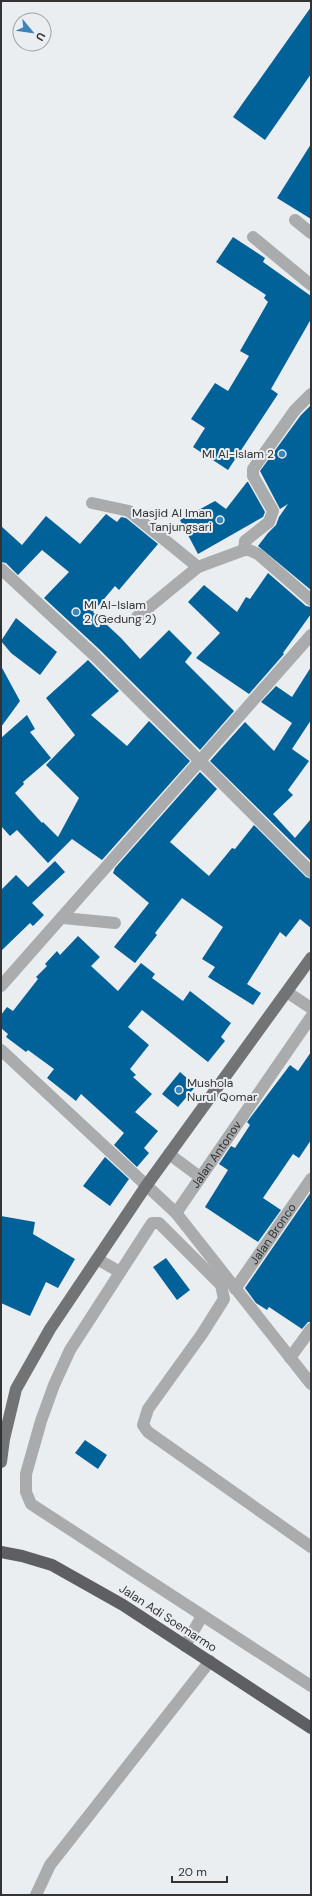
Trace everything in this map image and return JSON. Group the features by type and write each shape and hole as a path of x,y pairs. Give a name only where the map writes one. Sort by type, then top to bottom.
{"highway":[{"name":"Jalan Adi Soemarmo","path":"1,1552 38,1560 58,1569 123,1604 311,1728"}],"main road":[{"path":"1,1462 4,1439 16,1389 50,1329 146,1186 311,958"}],"street":[{"path":"295,220 311,233"},
{"path":"253,236 311,285"},
{"path":"244,550 245,541 269,522 273,511 253,476 254,469 295,410 311,394"},
{"path":"92,504 129,511 198,567"},
{"path":"137,617 198,567 244,550 249,550 258,554 311,600"},
{"path":"1,568 94,655 311,872"},
{"path":"1,986 201,762 311,635"},
{"path":"63,918 115,923"},
{"path":"287,992 311,1008"},
{"name":"Jalan Antonov","path":"176,1213 311,1017"},
{"path":"1,1050 176,1213 311,1384"},
{"path":"169,1154 200,1177"},
{"name":"Jalan Bronco","path":"235,1289 311,1179"},
{"path":"311,1547 148,1432 143,1424 148,1409 222,1305 224,1298 224,1292 220,1285 157,1222 152,1223 70,1350 54,1385 26,1474 26,1492 31,1504 311,1686"},
{"path":"97,1259 120,1272"},
{"path":"290,1358 311,1329"},
{"path":"186,1646 202,1616"},
{"path":"36,1895 50,1865 210,1662"}],"building":[{"path":"311,7 311,74 265,140 233,117"},
{"path":"311,144 311,219 277,198"},
{"path":"233,237 265,258 263,262 311,296 311,319 271,389 278,394 228,470 193,447 205,428 191,419 215,383 228,391 249,356 240,351 268,302 264,298 266,295 216,262"},
{"path":"311,405 311,590 258,546 276,525 279,517 288,504 280,509 260,471 301,415"},
{"name":"Masjid Al Iman Tanjungsari","path":"247,482 265,512 263,517 198,554 180,520 215,501 226,509"},
{"path":"106,514 117,522 121,517 126,518 158,544 119,590 115,586 93,612 121,638 140,659 169,630 192,653 185,662 234,711 200,750 99,649 44,598 69,572 42,550 18,575 6,563 1,562 1,526 22,545 46,516 80,544"},
{"path":"268,573 306,606 311,607 311,614 283,653 284,654 249,694 196,658 220,633 188,602 204,585 237,612 246,597 250,599"},
{"path":"16,618 57,652 40,675 11,653 1,641"},
{"path":"88,660 119,691 91,715 127,746 149,721 190,761 102,860 72,839 48,863 17,830 10,836 1,826 1,738 27,715 35,729 30,732 51,758 23,782 24,784 15,793 42,823 43,822 58,837 79,798 46,765 75,735 46,698"},
{"path":"1,666 20,701 1,727"},
{"path":"311,667 311,720 292,749 309,761 288,790 293,795 273,814 295,838 311,819 311,861 210,761 245,722 274,751 292,723 261,702 276,686 292,697"},
{"path":"200,772 217,789 170,842 209,876 232,848 235,849 254,825 306,877 311,879 311,928 300,919 286,937 280,932 247,984 261,993 253,1005 208,977 215,967 202,959 223,927 182,898 155,933 157,935 135,963 114,947 149,903 113,873 115,868"},
{"path":"55,861 65,872 32,903 44,915 33,926 30,923 1,951 1,890 16,875 28,887"},
{"path":"78,936 100,957 91,966 118,991 141,963 155,974 152,978 183,1001 190,991 231,1023 221,1037 225,1041 208,1062 142,1010 128,1027 149,1045 130,1069 136,1075 133,1077 152,1094 135,1112 158,1131 144,1148 149,1153 137,1167 114,1145 124,1133 81,1094 76,1101 47,1078 54,1069 28,1050 26,1052 6,1037 8,1034 1,1028 1,1015 7,1007 13,1011 38,979 36,977 47,966 45,964 57,951 60,955"},
{"path":"311,1052 311,1140 299,1158 293,1154 263,1198 281,1210 258,1242 205,1207 228,1170 219,1164 231,1146 235,1148 250,1125 247,1122 290,1065 298,1071"},
{"name":"Mushola Nurul Qomar","path":"180,1072 196,1086 178,1107 162,1094"},
{"path":"105,1157 129,1179 110,1206 83,1186"},
{"path":"311,1192 311,1322 308,1322 302,1329 269,1307 267,1310 256,1303 245,1288"},
{"path":"1,1216 35,1222 33,1234 75,1259 58,1288 46,1282 30,1316 1,1303"},
{"path":"166,1258 190,1290 177,1300 153,1267"},
{"path":"85,1440 107,1455 98,1469 75,1453"}],"place":[{"name":"MI Al-Islam 2","path":"282,454"},
{"name":"Masjid Al Iman Tanjungsari","path":"220,520"},
{"name":"MI Al-Islam 2 (Gedung 2)","path":"76,612"},
{"name":"Mushola Nurul Qomar","path":"179,1090"}]}
